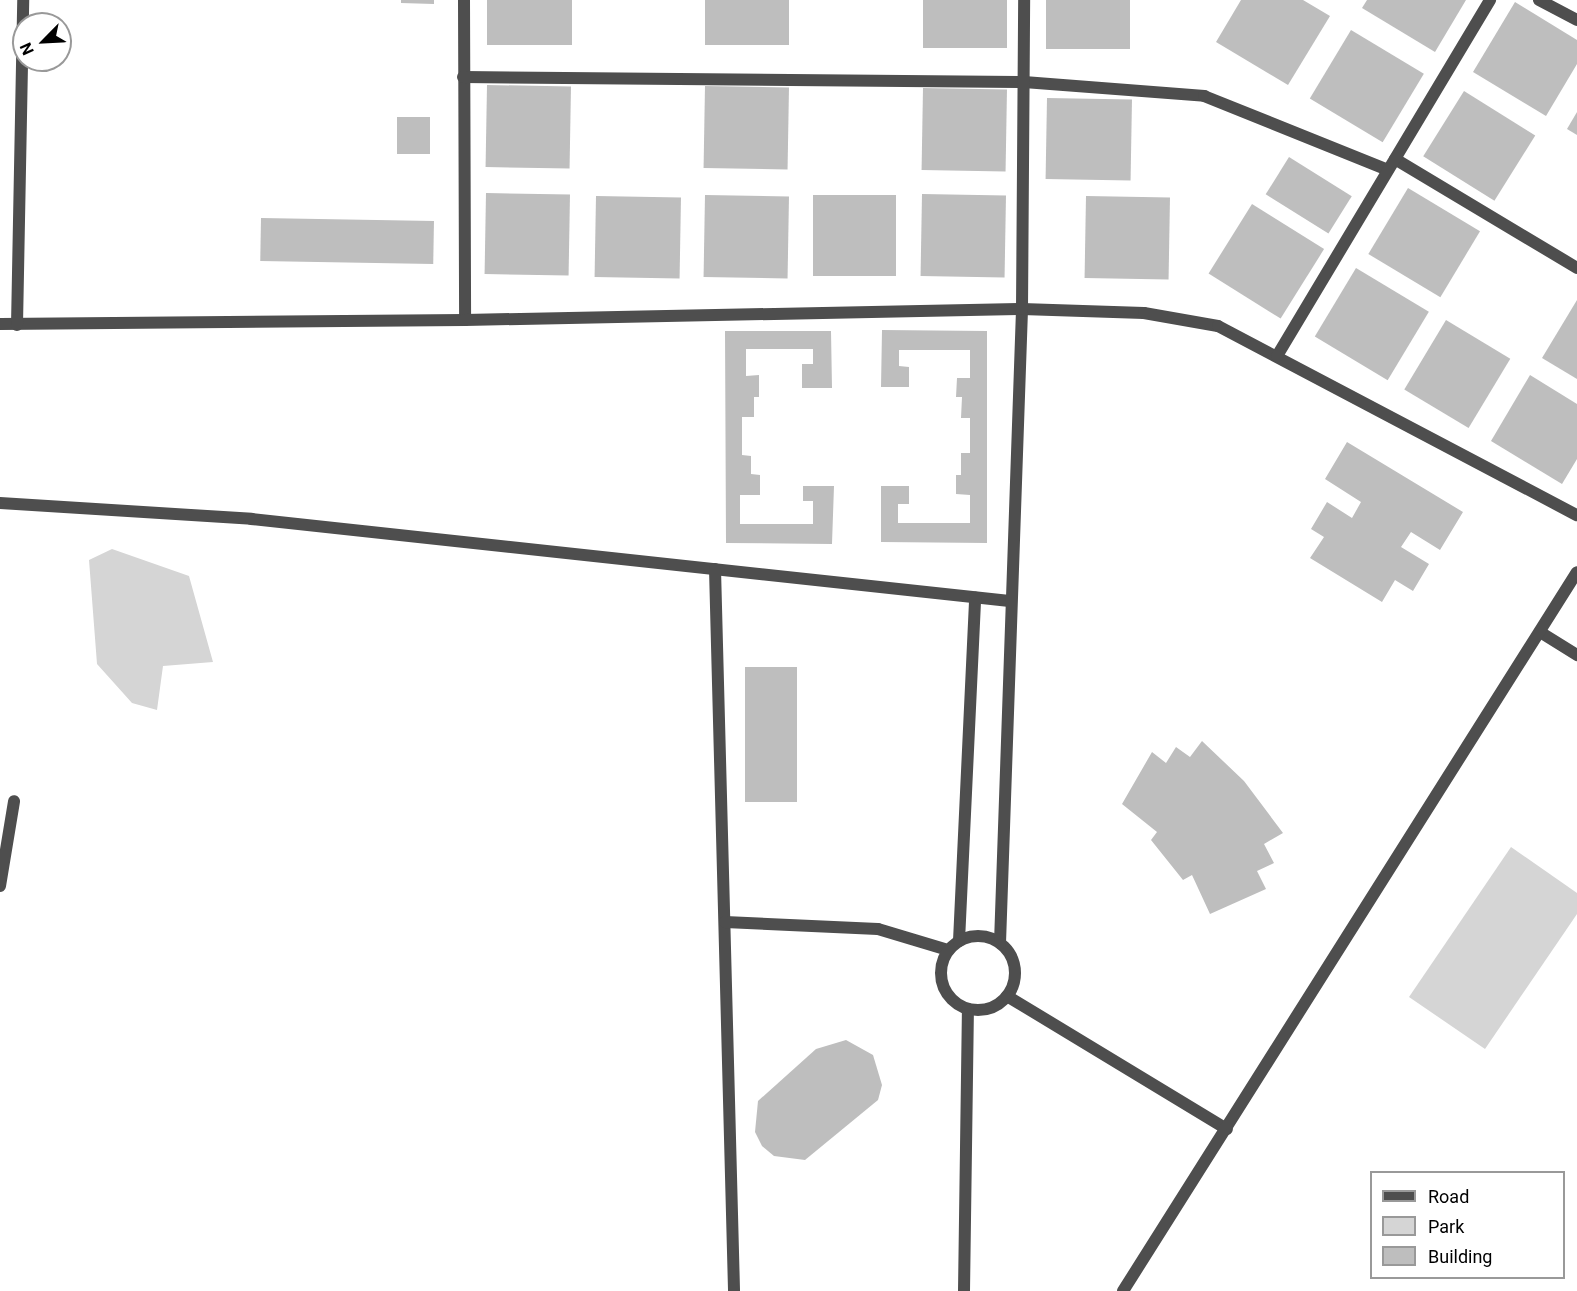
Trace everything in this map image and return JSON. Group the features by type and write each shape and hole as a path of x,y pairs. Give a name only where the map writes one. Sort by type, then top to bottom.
{"street":[{"path":"17,325 23,0"},
{"path":"464,0 465,320"},
{"path":"1000,943 973,936 959,941 948,950 941,978 946,992 968,1009 996,1005 1007,996 1015,968 1000,943 1010,601 1022,309 1024,0"},
{"path":"1277,356 1490,0"},
{"path":"1539,0 1577,20"},
{"path":"463,77 1024,82 1204,96 1388,170"},
{"path":"1395,159 1577,268"},
{"path":"0,324 465,320 1022,309 1144,313 1218,326 1577,515"},
{"path":"0,503 251,519 1010,601"},
{"path":"715,569 734,1291"},
{"path":"1123,1291 1577,572"},
{"path":"959,941 975,597"},
{"path":"1540,632 1577,655"},
{"path":"0,886 14,801"},
{"path":"725,922 878,929 948,950"},
{"path":"1007,996 1227,1129"},
{"path":"964,1291 968,1009"}],"green space":[{"path":"112,549 189,576 213,662 163,666 157,710 132,703 97,664 89,560"},
{"path":"1511,847 1577,893 1577,914 1485,1049 1409,997"}],"building":[{"path":"401,0 434,0 434,4 401,3"},
{"path":"487,0 572,0 572,45 487,45"},
{"path":"705,0 789,0 789,45 705,45"},
{"path":"923,0 1007,0 1007,48 923,48"},
{"path":"1046,0 1130,0 1130,49 1046,49"},
{"path":"1241,0 1303,0 1330,16 1288,85 1216,42"},
{"path":"1367,0 1466,0 1435,52 1362,8"},
{"path":"1515,2 1577,40 1577,64 1546,116 1473,72"},
{"path":"1351,30 1424,74 1383,142 1310,99"},
{"path":"487,85 571,86 570,168 486,167"},
{"path":"705,86 789,87 788,169 704,168"},
{"path":"923,88 1007,89 1006,171 922,170"},
{"path":"1464,91 1535,136 1494,201 1423,156"},
{"path":"1047,98 1132,99 1131,180 1046,179"},
{"path":"1577,112 1577,135 1567,129"},
{"path":"397,117 430,117 430,154 397,154"},
{"path":"1289,157 1352,196 1328,234 1266,194"},
{"path":"1408,188 1480,231 1440,297 1368,254"},
{"path":"486,193 570,194 569,275 485,274"},
{"path":"922,194 1006,195 1005,277 921,276"},
{"path":"705,195 789,196 788,278 704,277"},
{"path":"813,195 896,195 896,276 813,276"},
{"path":"596,196 681,197 680,278 595,277"},
{"path":"1086,196 1170,197 1169,279 1085,278"},
{"path":"1252,204 1324,249 1281,319 1209,274"},
{"path":"261,218 434,221 433,264 260,261"},
{"path":"1356,268 1429,312 1388,380 1315,337"},
{"path":"1577,300 1577,379 1542,358"},
{"path":"1446,320 1510,359 1469,428 1404,389"},
{"path":"882,330 987,331 987,543 881,542 881,486 909,486 909,504 898,504 898,523 970,523 970,495 956,494 956,475 961,475 961,453 970,453 970,418 961,418 962,397 956,397 957,378 970,378 970,350 899,350 899,366 909,367 909,387 881,387"},
{"path":"725,331 831,331 832,388 802,388 802,364 813,364 813,349 746,349 746,376 759,375 759,397 754,397 754,417 742,417 742,455 751,456 751,474 760,475 760,495 740,495 740,524 813,524 813,501 803,501 803,486 834,486 832,544 726,543"},
{"path":"1530,375 1577,404 1577,459 1562,484 1491,441"},
{"path":"1347,442 1463,512 1440,550 1411,532 1401,547 1429,564 1413,591 1395,580 1382,602 1310,558 1324,537 1311,529 1327,502 1352,518 1361,502 1325,479"},
{"path":"745,667 797,667 797,802 745,802"},
{"path":"1202,741 1244,781 1283,833 1264,844 1274,863 1257,871 1266,889 1210,914 1192,875 1183,880 1151,840 1157,832 1122,804 1152,752 1166,763 1176,747 1190,757"},
{"path":"846,1040 873,1055 882,1085 878,1100 805,1160 774,1156 762,1146 755,1132 758,1101 816,1049"}]}
